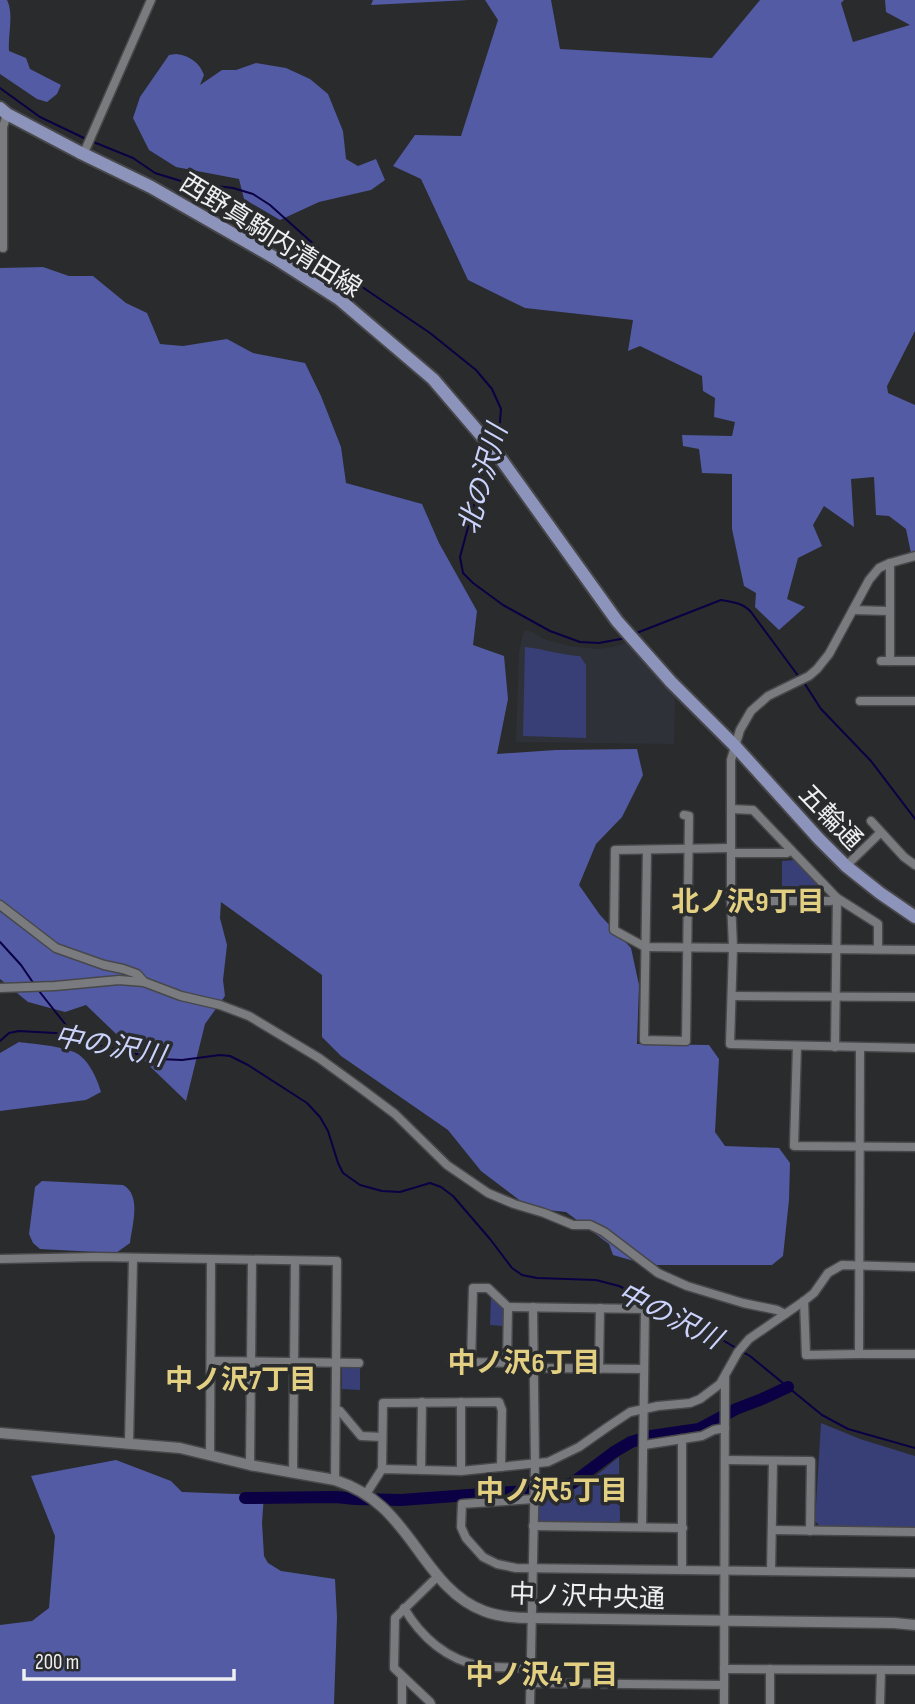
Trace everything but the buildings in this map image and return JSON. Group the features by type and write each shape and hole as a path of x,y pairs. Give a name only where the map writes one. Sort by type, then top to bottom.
{"main road":[{"name":"西野真駒内清田線","path":"4,111 85,151 275,258 339,299 433,379 498,456 626,632 725,736"},
{"name":"五輪通","path":"725,736 846,866 915,917"}],"street":[{"path":"85,151 151,0"},
{"path":"4,111 4,248"},
{"path":"915,556 879,568 869,580 829,654 808,677 768,696 751,711 740,730 731,760 730,850 733,947 730,1044 915,1048"},
{"path":"890,563 886,661 915,661"},
{"path":"853,610 890,611"},
{"path":"860,701 915,701"},
{"path":"731,809 753,810 836,898 878,924 878,949"},
{"path":"647,850 644,1040 686,1041 689,816 684,815"},
{"path":"871,821 880,833 915,865"},
{"path":"846,866 880,833"},
{"path":"791,850 787,853 688,849 615,850 614,930 645,947 915,950"},
{"path":"731,901 831,901 836,898"},
{"path":"835,1047 836,898"},
{"path":"0,905 56,948 137,974 145,982"},
{"path":"0,988 119,980 145,982 181,996 220,1004 276,1031 319,1058 395,1114 447,1165 488,1193 573,1225 590,1225 604,1232 658,1273 687,1286 785,1314"},
{"path":"732,996 915,997"},
{"path":"797,1046 794,1146 915,1147"},
{"path":"859,1354 860,1047"},
{"path":"0,1259 35,1257 337,1261 335,1480"},
{"path":"129,1443 133,1259"},
{"path":"210,1455 211,1260"},
{"path":"250,1465 252,1261"},
{"path":"293,1473 295,1261"},
{"path":"382,1469 461,1471 548,1462 579,1447 630,1412 690,1403 700,1399 720,1384 738,1352 749,1339 804,1301 814,1293 828,1273 842,1265 915,1267"},
{"path":"471,1362 473,1288 488,1288 508,1307 645,1309 642,1527"},
{"path":"804,1301 806,1355 915,1354"},
{"path":"507,1363 508,1307"},
{"path":"530,1704 535,1464 533,1307"},
{"path":"599,1368 600,1308"},
{"path":"211,1361 359,1363"},
{"path":"452,1362 644,1369"},
{"path":"724,1704 726,1376"},
{"path":"366,1494 382,1469 383,1402 499,1402 502,1410 501,1467"},
{"path":"421,1470 422,1402"},
{"path":"461,1402 461,1471"},
{"path":"336,1410 340,1411 361,1436 382,1437"},
{"path":"644,1441 702,1436 725,1425"},
{"name":"中ノ沢中央通","path":"0,1433 180,1448 349,1485 366,1494 389,1514 453,1592 482,1610 502,1616 915,1625"},
{"path":"682,1439 682,1570"},
{"path":"725,1460 811,1461 810,1531"},
{"path":"771,1571 773,1461"},
{"path":"534,1497 462,1504 461,1527 466,1538 483,1557 496,1564 516,1568 915,1573"},
{"path":"533,1526 683,1528"},
{"path":"772,1530 915,1532"},
{"path":"430,1704 394,1668 394,1618 438,1576"},
{"path":"404,1608 426,1638 460,1660 480,1666 531,1668"},
{"path":"724,1669 915,1670"},
{"path":"770,1704 771,1670"},
{"path":"880,1704 881,1670"},
{"path":"402,1677 402,1704"},
{"path":"531,1683 724,1685"}],"shaded area":[{"path":"0,0 7,0 10,11 9,51 26,58 30,69 61,85 57,94 47,102 37,99 0,74"},
{"path":"373,0 469,0 371,5"},
{"path":"485,0 551,0 560,49 712,58 760,0 844,0 841,3 853,42 910,25 886,12 885,0 915,0 915,331 887,386 888,393 915,405 915,552 911,553 906,529 889,516 876,515 874,477 851,479 854,527 824,506 813,525 822,546 798,558 787,599 805,607 779,630 755,607 756,593 744,586 732,529 732,474 702,473 699,449 683,446 682,435 732,436 735,422 714,417 715,398 703,391 702,376 640,346 628,351 633,320 525,308 468,280 421,179 393,166 415,135 461,136 498,20"},
{"path":"176,54 197,63 204,75 200,85 222,70 236,70 256,63 286,68 310,79 328,94 343,131 346,159 358,166 376,159 385,180 371,190 319,202 280,220 244,199 239,179 176,167 149,150 133,118 140,97 169,55"},
{"path":"43,267 69,276 93,276 126,303 147,313 160,344 183,346 227,339 253,353 305,363 341,447 346,483 422,504 439,543 477,611 473,645 504,656 508,699 497,754 637,749 643,775 622,817 596,844 579,885 600,915 631,948 639,985 637,1044 709,1045 719,1059 715,1132 725,1146 779,1148 790,1163 783,1256 772,1265 648,1265 613,1255 609,1244 566,1212 530,1208 481,1171 448,1130 341,1056 322,1037 322,975 221,902 220,918 227,945 223,980 225,996 205,1024 186,1101 86,1005 65,1012 28,1002 0,979 0,268"},
{"path":"524,630 569,646 598,649 628,642 675,698 674,744 516,742 519,652"},
{"path":"525,647 580,656 586,665 586,738 523,736"},
{"path":"795,860 821,888 819,896 782,897 782,861"},
{"path":"19,1042 62,1048 79,1055 91,1069 101,1092 86,1100 0,1111 0,1053"},
{"path":"42,1181 123,1185 129,1190 134,1203 130,1243 116,1253 40,1249 29,1234 35,1187"},
{"path":"491,1297 504,1309 503,1326 490,1325"},
{"path":"342,1368 360,1368 360,1390 342,1389"},
{"path":"821,1423 860,1439 915,1456 915,1527 820,1526 815,1521"},
{"path":"619,1457 620,1523 537,1522 538,1496 572,1490"},
{"path":"116,1460 171,1481 182,1492 264,1495 262,1523 264,1556 268,1563 281,1571 335,1579 337,1617 334,1704 0,1704 0,1625 32,1621 49,1608 55,1536 31,1476"}],"waterway":[{"name":"北の沢川","path":"0,88 40,117 86,139"},
{"name":"北の沢川","path":"91,141 133,158 155,173 184,182 233,188 253,194 270,205 343,274 430,333 476,370 492,389 501,409 499,434 495,444"},
{"name":"北の沢川","path":"490,455 460,557 463,573 503,605 550,631 580,642 599,643 626,638"},
{"name":"北の沢川","path":"634,634 721,600 734,602 751,612 799,677"},
{"name":"北の沢川","path":"803,681 821,709 871,761 915,819"},
{"path":"0,942 34,984"},
{"path":"39,991 73,1034"},
{"name":"中の沢川","path":"0,1041 9,1033 19,1031 73,1034 93,1044 159,1059 230,1056 307,1103 328,1131 343,1173 360,1185 382,1191 400,1192 430,1183 441,1187 453,1196 512,1268 522,1275 596,1280 619,1286 736,1348"},
{"name":"中の沢川","path":"741,1351 822,1415 848,1429 915,1448"},
{"path":"245,1498 336,1497 401,1500 539,1490 571,1484 631,1442 651,1436 699,1429 736,1409 788,1387"}],"district":[{"name":"北ノ沢9丁目","path":"748,901"},
{"name":"中ノ沢6丁目","path":"524,1362"},
{"name":"中ノ沢7丁目","path":"241,1379"},
{"name":"中ノ沢5丁目","path":"552,1490"},
{"name":"中ノ沢4丁目","path":"542,1674"}]}
